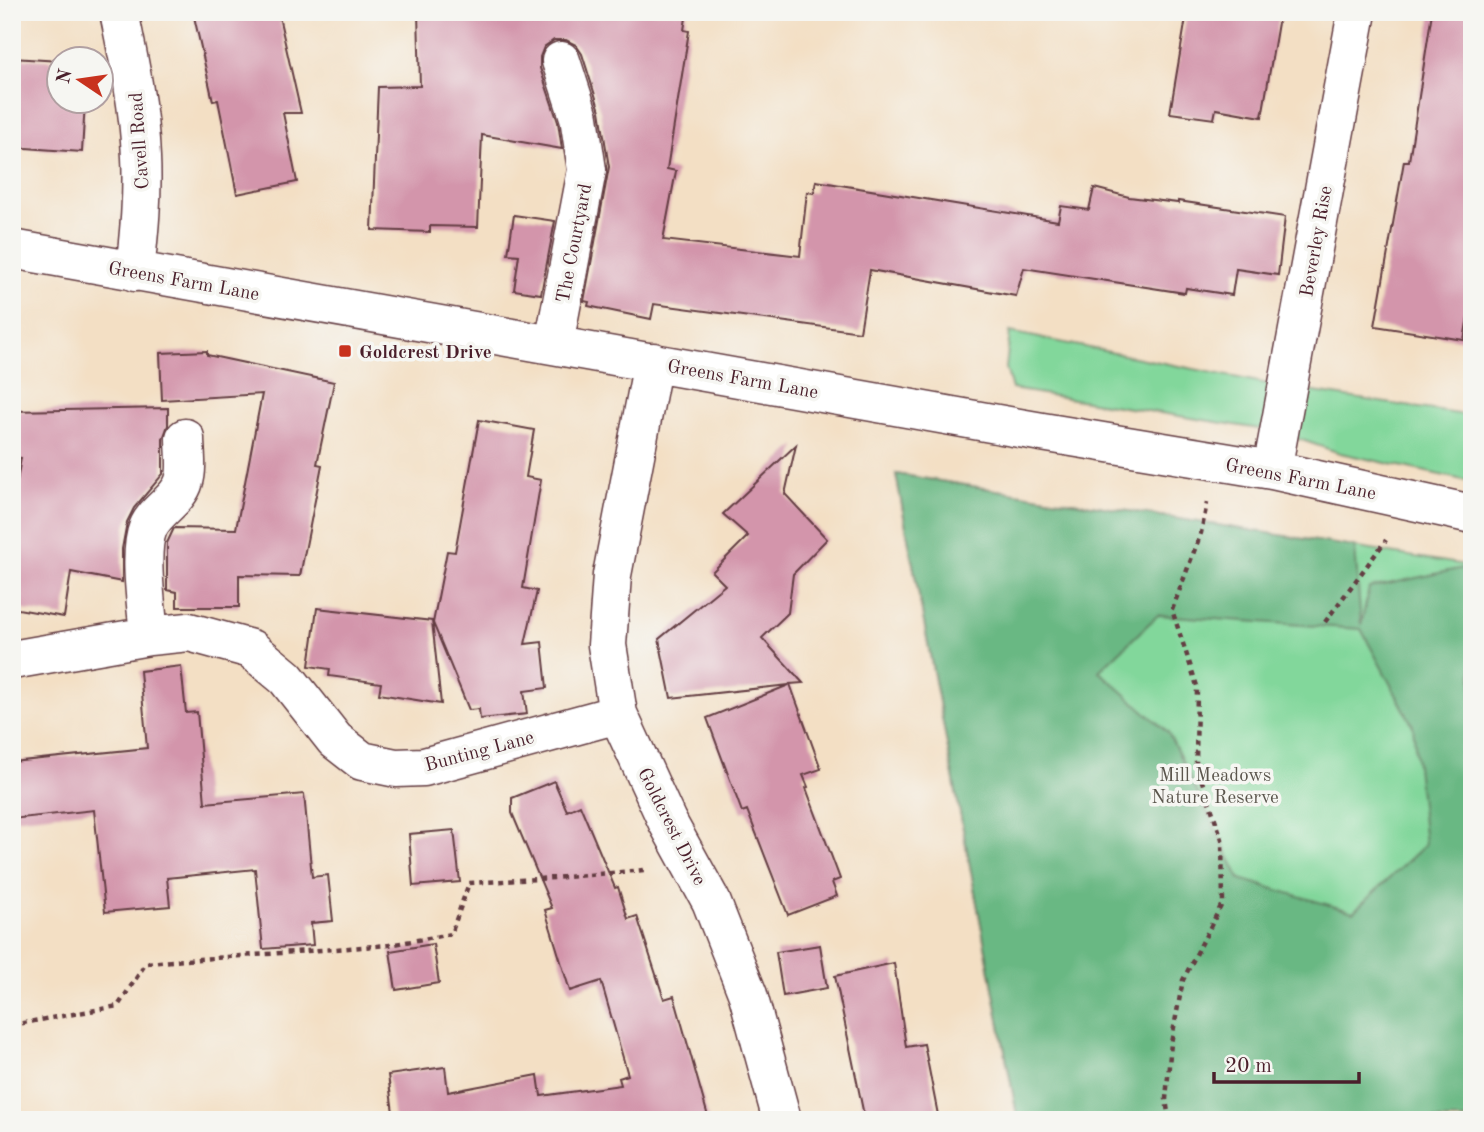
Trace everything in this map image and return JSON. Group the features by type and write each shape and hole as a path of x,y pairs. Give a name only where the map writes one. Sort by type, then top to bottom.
{"street":[{"name":"Cavell Road","path":"119,12 133,77 141,157 141,211 135,272"},
{"name":"Beverley Rise","path":"1272,470 1357,12"},
{"name":"The Courtyard","path":"554,344 587,170 579,117 561,61"},
{"name":"Greens Farm Lane","path":"12,249 1272,470 1472,514"},
{"name":"Goldcrest Drive","path":"653,362 612,575 607,645 618,714 667,821 711,901 748,995 782,1120"},
{"path":"149,636 144,554 148,528 164,505 180,490 185,480 185,438"},
{"name":"Bunting Lane","path":"12,660 149,636 189,632 251,649 286,678 335,740 362,761 396,768 424,767 618,714"}],"path":[{"path":"1169,1120 1166,1099 1171,1042 1183,980 1223,902 1222,839 1196,764 1197,686 1172,610 1201,533 1215,460"},
{"path":"1325,622 1390,534 1410,500"},
{"path":"12,1025 118,1006 146,963 389,945 451,934 469,883 691,865"}],"green space":[{"path":"1010,332 1288,388 1472,416 1472,482 1340,453 1278,432 1012,389 1006,368"},
{"name":"Mill Meadows Nature Reserve","path":"896,474 1472,566 1472,1120 1018,1120"},
{"name":"Mill Meadows Nature Reserve","path":"896,474 1355,547 1361,625 1369,588 1472,566 1472,1120 1018,1120","holes":["1158,615 1361,629 1413,726 1425,845 1353,912 1240,879 1168,732 1099,671"]}],"building":[{"path":"193,12 278,12 301,113 283,113 297,182 237,194 218,100 213,101"},
{"path":"418,12 687,12 684,30 689,31 667,169 676,171 663,240 800,256 807,192 814,193 816,181 1058,221 1061,206 1089,210 1094,188 1129,197 1178,201 1285,217 1278,275 1236,269 1232,295 1186,288 1185,293 1024,268 1016,296 870,270 860,332 654,304 651,319 588,306 589,302 584,301 609,167 600,111 582,54 576,45 566,40 554,40 544,47 540,57 540,68 558,122 562,149 482,135 478,227 430,226 430,232 372,230 378,87 420,86"},
{"path":"1187,12 1251,12 1279,17 1262,117 1216,109 1214,119 1170,113"},
{"path":"1432,12 1472,12 1472,293 1464,340 1375,326 1404,161 1409,161"},
{"path":"12,58 46,60 46,116 84,116 82,152 12,147"},
{"path":"514,215 555,221 541,294 514,290 519,255 508,254"},
{"path":"207,351 207,355 334,382 317,464 322,465 300,576 239,575 239,607 177,607 177,592 167,590 167,543 174,528 236,529 262,394 162,400 160,353"},
{"path":"168,408 168,425 163,439 163,474 134,508 127,522 122,549 122,582 71,572 64,617 12,608 12,511 21,458 12,457 12,411"},
{"path":"479,420 534,430 526,477 541,480 523,588 537,591 525,644 542,642 547,688 524,691 527,714 480,719 479,709 469,710 433,623 447,551 455,552"},
{"path":"796,445 785,494 827,539 793,574 788,613 762,638 803,683 790,684 821,769 803,775 840,879 832,882 837,896 788,915 747,810 742,812 707,718 789,685 671,698 659,639 725,585 712,572 748,536 723,514"},
{"path":"317,608 432,621 441,704 379,694 381,683 329,676 330,669 309,666"},
{"path":"181,666 186,713 197,712 205,803 304,794 312,877 328,875 333,921 311,923 313,945 263,949 255,869 167,878 170,906 105,912 94,810 12,819 12,762 147,748 140,671"},
{"path":"554,781 567,811 580,805 615,888 618,887 628,919 637,916 664,999 674,996 709,1120 394,1120 388,1075 445,1067 448,1092 538,1075 541,1096 621,1085 619,1078 628,1075 601,981 570,991 545,910 552,908 512,813 512,798"},
{"path":"454,830 460,882 413,886 409,834"},
{"path":"433,944 439,983 396,990 390,951"},
{"path":"820,945 827,988 783,996 776,952"},
{"path":"894,963 906,1047 924,1044 939,1120 865,1120 835,976"}],"place":[{"name":"Goldcrest Drive","path":"345,351"}]}
